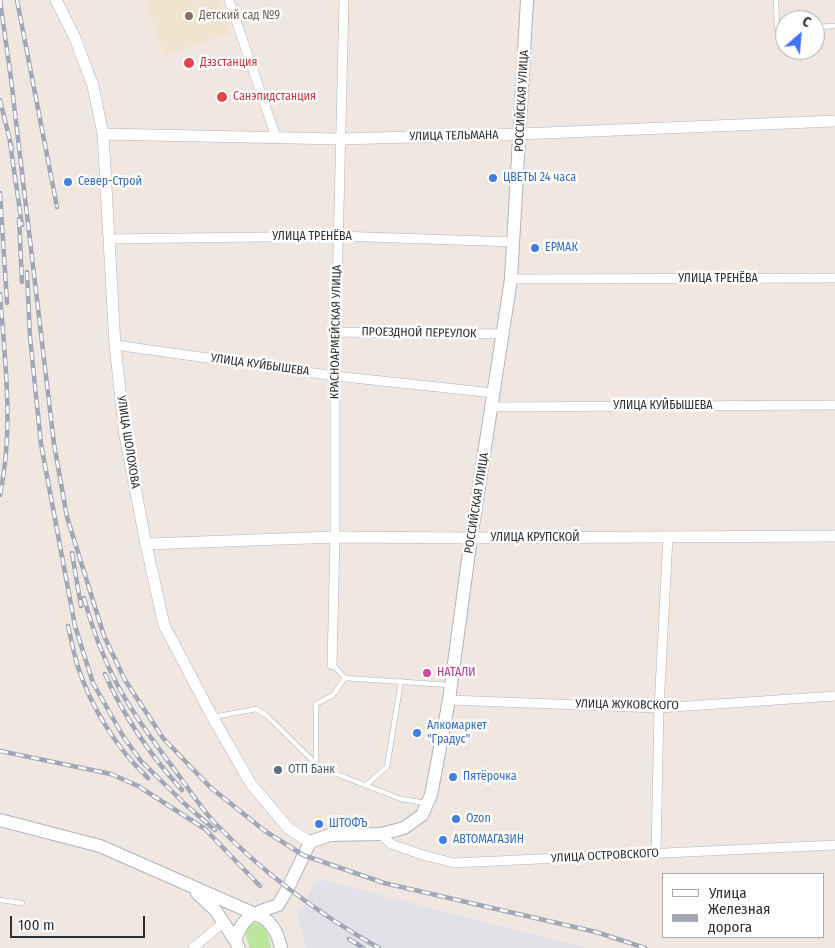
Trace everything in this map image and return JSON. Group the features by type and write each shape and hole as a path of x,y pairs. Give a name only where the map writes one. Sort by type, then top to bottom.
{"main road":[{"name":"РОССИЙСКАЯ УЛИЦА","path":"310,842 330,835 381,834 404,828 422,815 431,795 449,700 471,538 511,279 527,0"},
{"path":"0,820 100,846 183,882 270,922 280,943"},
{"path":"280,943 278,905 310,842"},
{"path":"183,882 204,898 224,922 237,944"},
{"path":"237,944 239,928 244,920 278,905"}],"street":[{"name":"УЛИЦА ШОЛОХОВА","path":"56,0 75,38 93,86 103,134 115,345 125,436 164,625 213,718 251,784 289,829 310,842"},
{"path":"229,0 276,136"},
{"name":"КРАСНОАРМЕЙСКАЯ УЛИЦА","path":"332,665 335,537 335,376 344,0"},
{"name":"УЛИЦА ТЕЛЬМАНА","path":"103,134 341,138 520,134 835,121"},
{"name":"УЛИЦА ТРЕНЁВА","path":"110,239 338,236 514,242"},
{"name":"УЛИЦА ТРЕНЁВА","path":"511,279 835,278"},
{"name":"ПРОЕЗДНОЙ ПЕРЕУЛОК","path":"336,332 503,334"},
{"name":"УЛИЦА КУЙБЫШЕВА","path":"115,345 335,376 494,394"},
{"name":"УЛИЦА КУЙБЫШЕВА","path":"491,407 835,405"},
{"name":"УЛИЦА КРУПСКОЙ","path":"146,544 335,537 835,536"},
{"path":"656,853 660,708 668,537"},
{"name":"УЛИЦА ЖУКОВСКОГО","path":"449,700 660,708 835,696"},
{"name":"УЛИЦА ОСТРОВСКОГО","path":"381,834 390,844 454,863 835,845"},
{"path":"194,948 224,922"}],"lane":[{"path":"332,665 345,678 451,686"},
{"path":"316,764 316,704 333,695 345,678"},
{"path":"366,786 388,768 401,681"},
{"path":"213,718 256,709 267,716 316,764 401,799 428,803"},
{"path":"0,900 22,903"}],"shaded area":[{"name":"Детский сад №9","path":"145,0 221,0 232,33 164,56"},
{"path":"318,879 587,948 306,948 297,915"}],"green space":[{"path":"250,924 260,925 266,930 271,948 250,948 245,933"}],"railway":[{"path":"0,0 54,444 67,517 104,636 125,680 163,738 210,787 265,831 303,855 384,883 596,932 645,948"},
{"path":"17,0 57,207"},
{"path":"0,100 12,149"},
{"path":"10,143 22,225"},
{"path":"0,193 7,303"},
{"path":"19,219 22,282"},
{"path":"27,272 30,337 41,444 75,626 93,683 123,736 141,761 215,830"},
{"path":"0,294 7,394 7,445 0,495"},
{"path":"72,553 81,606"},
{"path":"84,598 98,643 118,686 148,734 208,815 235,843 274,877 315,908 379,948"},
{"path":"68,626 78,667 90,697 116,741 148,778"},
{"path":"105,674 112,690 139,735 182,790"},
{"path":"0,751 111,774 138,786 205,829"},
{"path":"204,828 260,886"},
{"path":"349,939 363,948"}],"place":[{"name":"Детский сад №9","path":"189,16"},
{"name":"Дэзстанция","path":"189,63"},
{"name":"Санэпидстанция","path":"222,97"},
{"name":"ЦВЕТЫ 24 часа","path":"493,178"},
{"name":"Север-Строй","path":"68,182"},
{"name":"ЕРМАК","path":"535,248"},
{"name":"НАТАЛИ","path":"427,673"},
{"name":"Алкомаркет \"Градус\"","path":"417,733"},
{"name":"ОТП Банк","path":"278,770"},
{"name":"Пятёрочка","path":"453,777"},
{"name":"Ozon","path":"456,819"},
{"name":"ШТОФЪ","path":"319,824"},
{"name":"АВТОМАГАЗИН","path":"443,840"}]}
